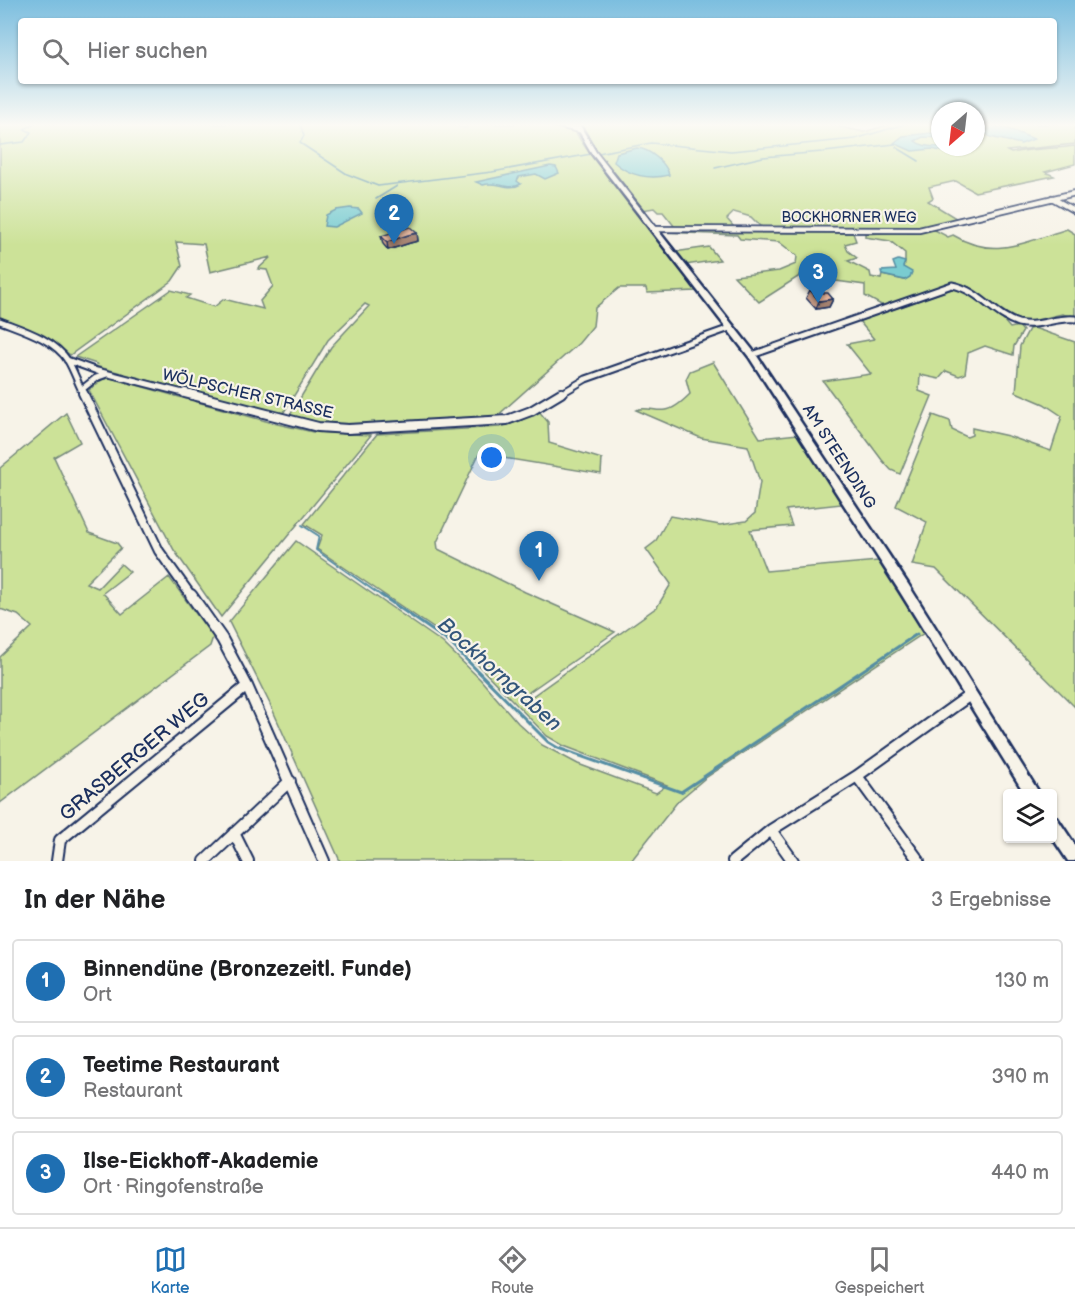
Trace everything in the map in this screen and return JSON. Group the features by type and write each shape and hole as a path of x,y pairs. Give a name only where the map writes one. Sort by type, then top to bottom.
{"street":[{"name":"AM STEENDING","path":"603,164 752,355 904,588 1031,789"},
{"name":"BOCKHORNER WEG","path":"654,229 901,231 946,225 1075,193"},
{"path":"1053,198 1075,211"},
{"path":"752,355 952,285 974,292 1008,319 1018,324 1031,326 1065,317 1075,319"},
{"path":"0,321 46,341 59,350 67,360 159,551 222,639 247,686 324,861"},
{"name":"WÖLPSCHER STRASSE","path":"67,360 318,427 348,429 507,420 531,411 586,379 730,328"},
{"path":"81,390 96,378 110,373"},
{"name":"GRASBERGER WEG","path":"57,861 60,840 247,686"},
{"path":"733,861 771,830 857,776 970,695"},
{"path":"857,776 919,861"},
{"path":"205,861 290,782"},
{"path":"1057,829 1075,858"},
{"path":"771,830 793,861"},
{"path":"234,833 248,861"}],"green space":[{"path":"0,164 598,164 696,291 647,293 646,288 619,288 595,308 593,326 579,343 496,417 356,426 321,423 290,415 331,347 369,306 365,304 328,340 284,412 278,415 95,366 97,364 75,357 171,290 190,295 186,298 214,307 224,299 263,309 260,301 273,286 267,270 258,269 271,257 210,272 204,244 176,242 182,266 172,281 70,355 45,338 0,317"},
{"path":"606,164 1074,164 1045,172 1054,176 975,192 956,181 929,187 933,198 928,201 959,220 911,228 836,230 762,228 751,217 734,212 727,219 735,228 675,227 663,212 658,212 654,208 642,210"},
{"path":"1067,229 1075,234 1075,317 1062,314 1024,323 1007,316 969,287 952,283 883,306 865,296 865,285 836,281 814,271 801,275 759,302 734,276 779,271 796,264 797,256 779,242 740,239 737,235 659,232 853,233 856,241 845,244 848,251 857,258 848,261 870,272 871,277 881,279 882,275 904,280 902,265 905,264 905,253 890,241 865,237 865,234 935,230 948,237 953,235 968,242 996,248 1023,243"},
{"path":"709,247 720,260 685,265 674,252"},
{"path":"957,287 997,313 1010,328 1019,326 1023,331 1014,346 1013,355 985,346 968,353 965,374 959,376 946,371 939,379 920,375 919,391 932,396 900,474 891,470 882,460 823,381 871,374 847,344 874,339 859,321"},
{"path":"1034,328 1075,342 1075,707 936,569 912,565 927,522 896,506 933,415 950,421 952,430 967,437 972,435 972,428 1008,436 1051,451 1062,416 1044,404 1016,392 1020,346 1029,329"},
{"path":"713,362 760,438 798,434 842,504 786,510 792,526 750,530 766,571 878,561 924,633 704,779 678,801 631,861 340,861 270,704 229,622 296,541 443,643 480,679 518,723 542,745 578,764 656,793 667,785 564,746 547,736 475,662 445,636 317,549 322,535 304,524 377,434 500,427 520,421 538,410 548,422 549,443 602,459 601,474 479,454 437,542 438,549 525,592 615,632 529,692 531,697 657,607 671,584 646,549 655,542 670,516 720,525 746,521 755,513 760,482 748,446 701,438 636,410 662,410 676,406 690,394 686,379 690,371"},
{"path":"111,378 313,432 371,435 221,617 174,550 89,390 103,379"},
{"path":"66,413 80,442 54,457 89,533 117,543 121,548 86,583 98,588 121,564 130,572 103,593 122,614 169,577 213,637 210,646 0,803 0,657 32,627 18,615 0,609 0,468"}],"water":[{"path":"617,164 663,164 669,175 640,176"},
{"path":"550,166 556,167 559,173 545,179 536,174 519,177 517,181 521,184 512,187 483,185 476,182"},
{"path":"359,209 362,213 334,227 324,226 326,215 336,210"},
{"path":"898,260 905,262 903,267 912,272 910,277 905,280 882,275 881,271 896,270 893,262"}],"building":[{"path":"410,227 417,233 387,242 381,236"},
{"path":"819,289 823,293 828,293 833,299 819,301 810,290"}],"waterway":[{"path":"332,164 347,174 378,186 492,172 535,164"},
{"path":"715,168 732,164"},
{"name":"Bockhorngraben","path":"376,199 397,186"},
{"name":"Bockhorngraben","path":"302,525 319,536 316,550 383,597"},
{"name":"Bockhorngraben","path":"381,595 449,642 548,742 558,748 681,792 917,634"}],"place":[{"name":"Teetime Restaurant","path":"394,244"},
{"name":"Ilse-Eickhoff-Akademie","path":"818,303"},
{"name":"Binnendüne (Bronzezeitl. Funde)","path":"539,581"}]}
